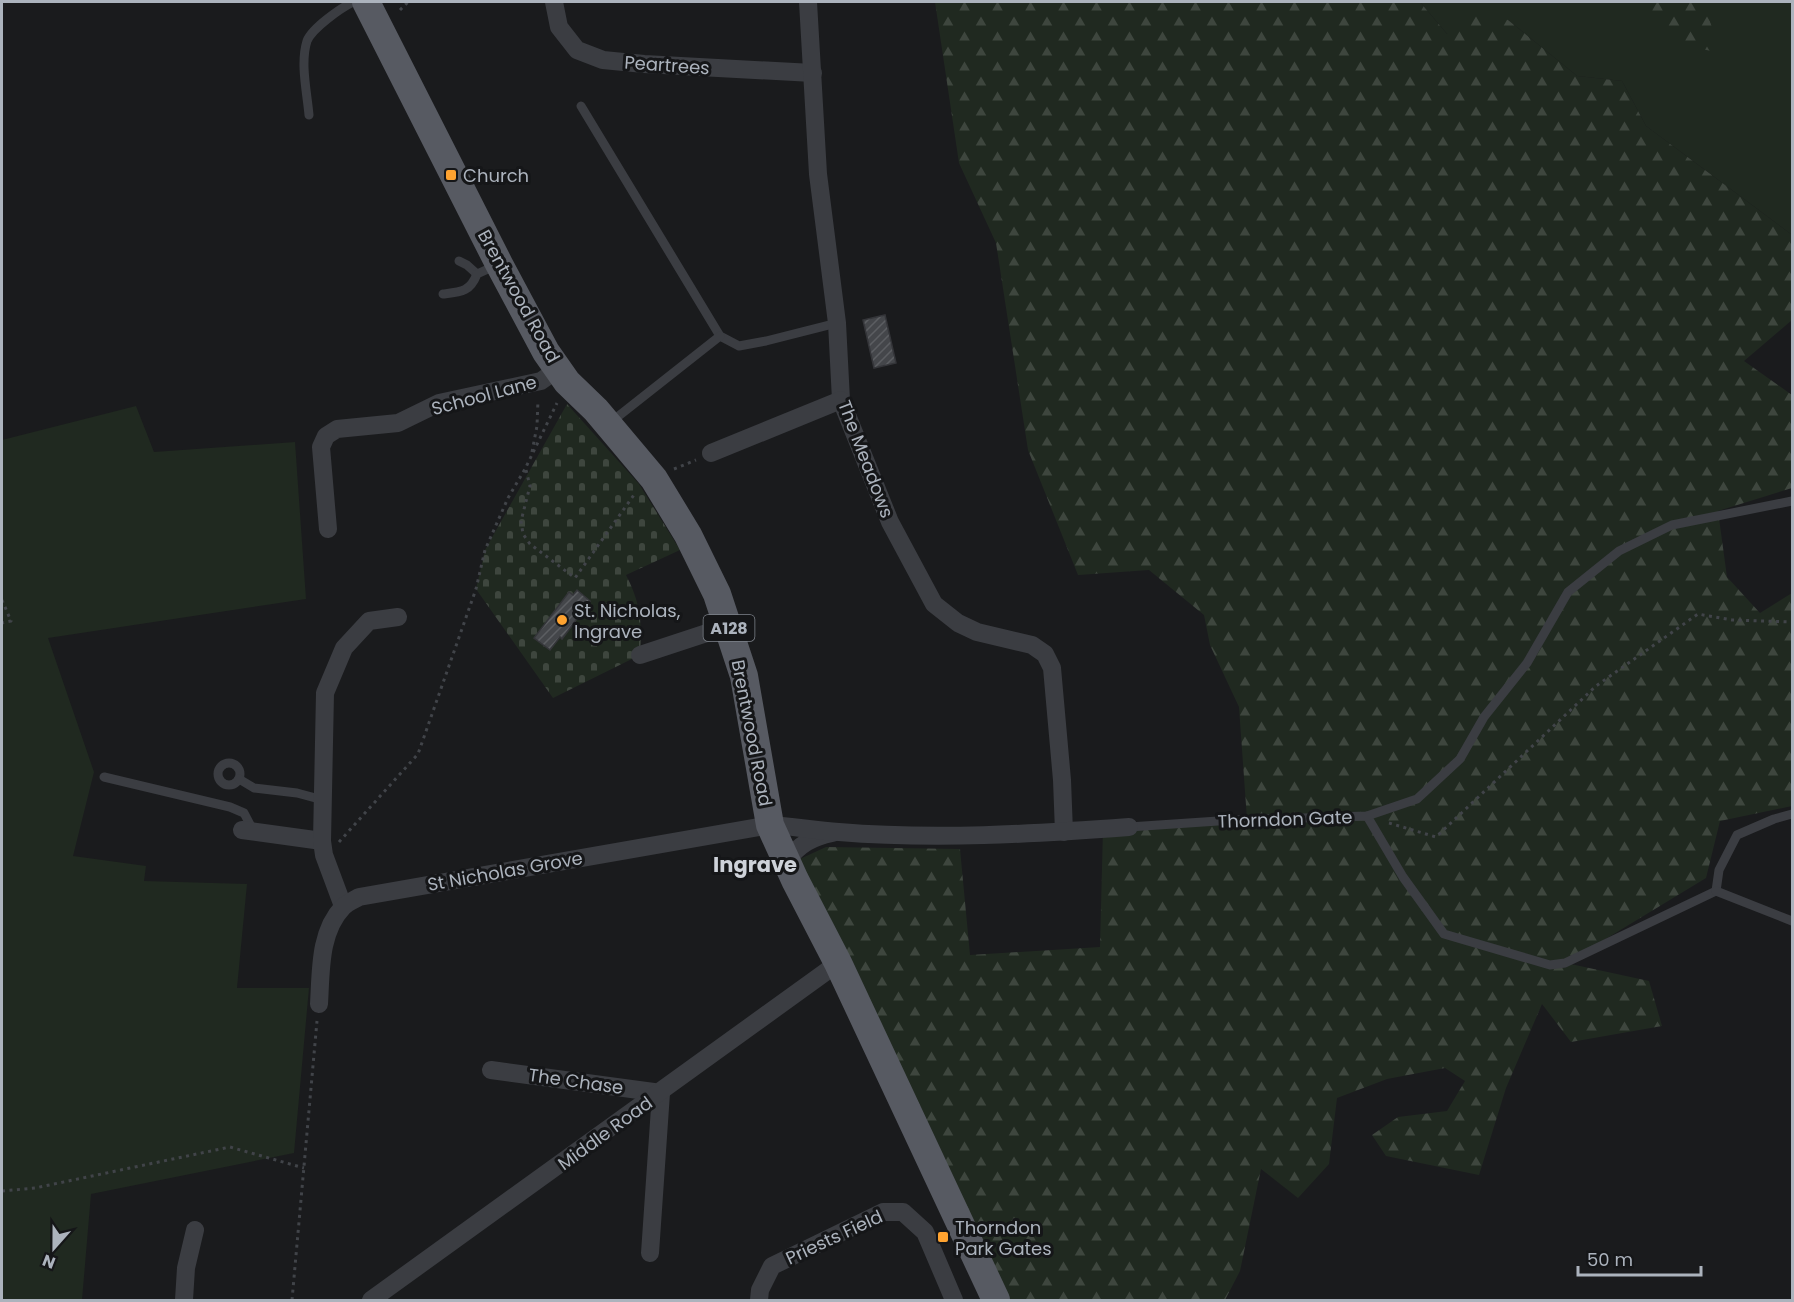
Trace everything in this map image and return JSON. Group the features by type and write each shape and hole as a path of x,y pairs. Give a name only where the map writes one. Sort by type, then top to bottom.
{"main road":[{"name":"Brentwood Road","path":"366,2 488,269 546,352 554,378 608,424 652,476 693,545 717,594 744,676 770,825 838,963 996,1300"}],"street":[{"name":"Peartrees","path":"554,2 559,27 577,50 603,60 813,73"},
{"name":"The Meadows","path":"808,2 818,174 837,323 842,400 890,522 934,604 958,623 977,632 1032,645 1045,654 1052,668 1062,780 1064,832"},
{"name":"School Lane","path":"328,529 321,447 326,436 337,429 398,423 439,403 554,378"},
{"path":"711,453 842,400"},
{"path":"319,1004 323,946 331,923 343,906 324,855 322,841 324,693 344,648 369,621 398,617"},
{"path":"640,655 728,626"},
{"name":"Thorndon Gate","path":"770,825 837,832 966,836 1129,827"},
{"name":"St Nicholas Grove","path":"343,906 359,897 770,825"},
{"path":"248,831 322,841"},
{"path":"787,861 794,851 813,837 837,832"},
{"name":"Middle Road","path":"371,1300 661,1093 838,963"},
{"name":"The Chase","path":"492,1070 661,1093"},
{"path":"650,1252 661,1093"},
{"name":"Priests Field","path":"759,1300 760,1290 772,1266 883,1212 903,1212 925,1232 954,1300"},
{"path":"184,1300 186,1269 195,1230"}],"lane":[{"path":"309,116 304,66 308,39 335,11 353,2"},
{"path":"581,106 720,336 739,346 837,323"},
{"path":"459,261 488,269"},
{"path":"443,294 460,292 472,286 488,269"},
{"path":"608,424 720,336"},
{"path":"1367,816 1417,799 1460,759 1484,717 1527,663 1568,592 1619,551 1672,525 1792,501"},
{"path":"104,777 230,807 244,813 248,831"},
{"path":"239,779 254,788 297,793 323,800"},
{"path":"1792,814 1737,835 1719,870 1716,891 1792,921"},
{"name":"Thorndon Gate","path":"1129,827 1233,820 1367,816 1403,877 1444,934 1550,965 1565,963 1716,891"}],"path":[{"path":"400,10 408,2"},
{"path":"554,378 525,469 530,486 521,521 523,534 530,544 575,578 652,476 711,453"},
{"path":"322,841 338,842 418,754 476,589 485,550 508,498 531,456 539,405 554,378"},
{"path":"2,600 11,621 2,624"},
{"path":"1367,816 1436,837 1596,687 1698,614 1732,620 1792,622"},
{"path":"292,1300 319,1004"},
{"path":"2,1191 34,1188 230,1147 304,1168"}],"green space":[{"path":"935,2 1420,2 1447,34 1479,12 1508,20 1577,76 1622,81 1646,126 1792,235 1792,320 1744,361 1792,395 1792,488 1718,511 1727,577 1760,613 1792,593 1792,806 1720,821 1706,878 1566,963 1649,981 1662,1026 1571,1042 1542,1004 1506,1088 1479,1175 1386,1156 1372,1135 1398,1117 1447,1111 1465,1081 1445,1068 1387,1079 1337,1098 1329,1164 1298,1198 1261,1169 1240,1271 1225,1300 996,1300 789,864 826,847 960,849 970,955 1100,947 1103,829 1247,819 1239,707 1210,645 1204,615 1149,570 1078,575 1028,450 996,243 959,163"},
{"path":"1420,2 1792,2 1792,235 1646,126 1622,81 1577,76 1508,20 1447,34"},
{"path":"1641,2 1704,2 1720,53 1675,43"},
{"path":"567,404 639,484 680,550 626,575 635,595 639,613 640,655 553,698 476,589 485,550"},
{"path":"136,406 154,452 295,442 306,599 48,638 94,772 73,856 146,866 144,881 247,884 237,988 309,988 294,1153 91,1194 82,1300 2,1300 2,440"}],"building":[{"path":"885,315 896,363 874,368 863,320"},
{"name":"St. Nicholas, Ingrave","path":"577,590 590,601 562,639 560,637 550,650 534,638 569,592 573,595"}],"place":[{"name":"Church","path":"451,175"},
{"name":"St. Nicholas, Ingrave","path":"562,620"},
{"name":"Thorndon Park Gates","path":"943,1237"}],"district":[{"name":"Ingrave","path":"755,864"}]}
